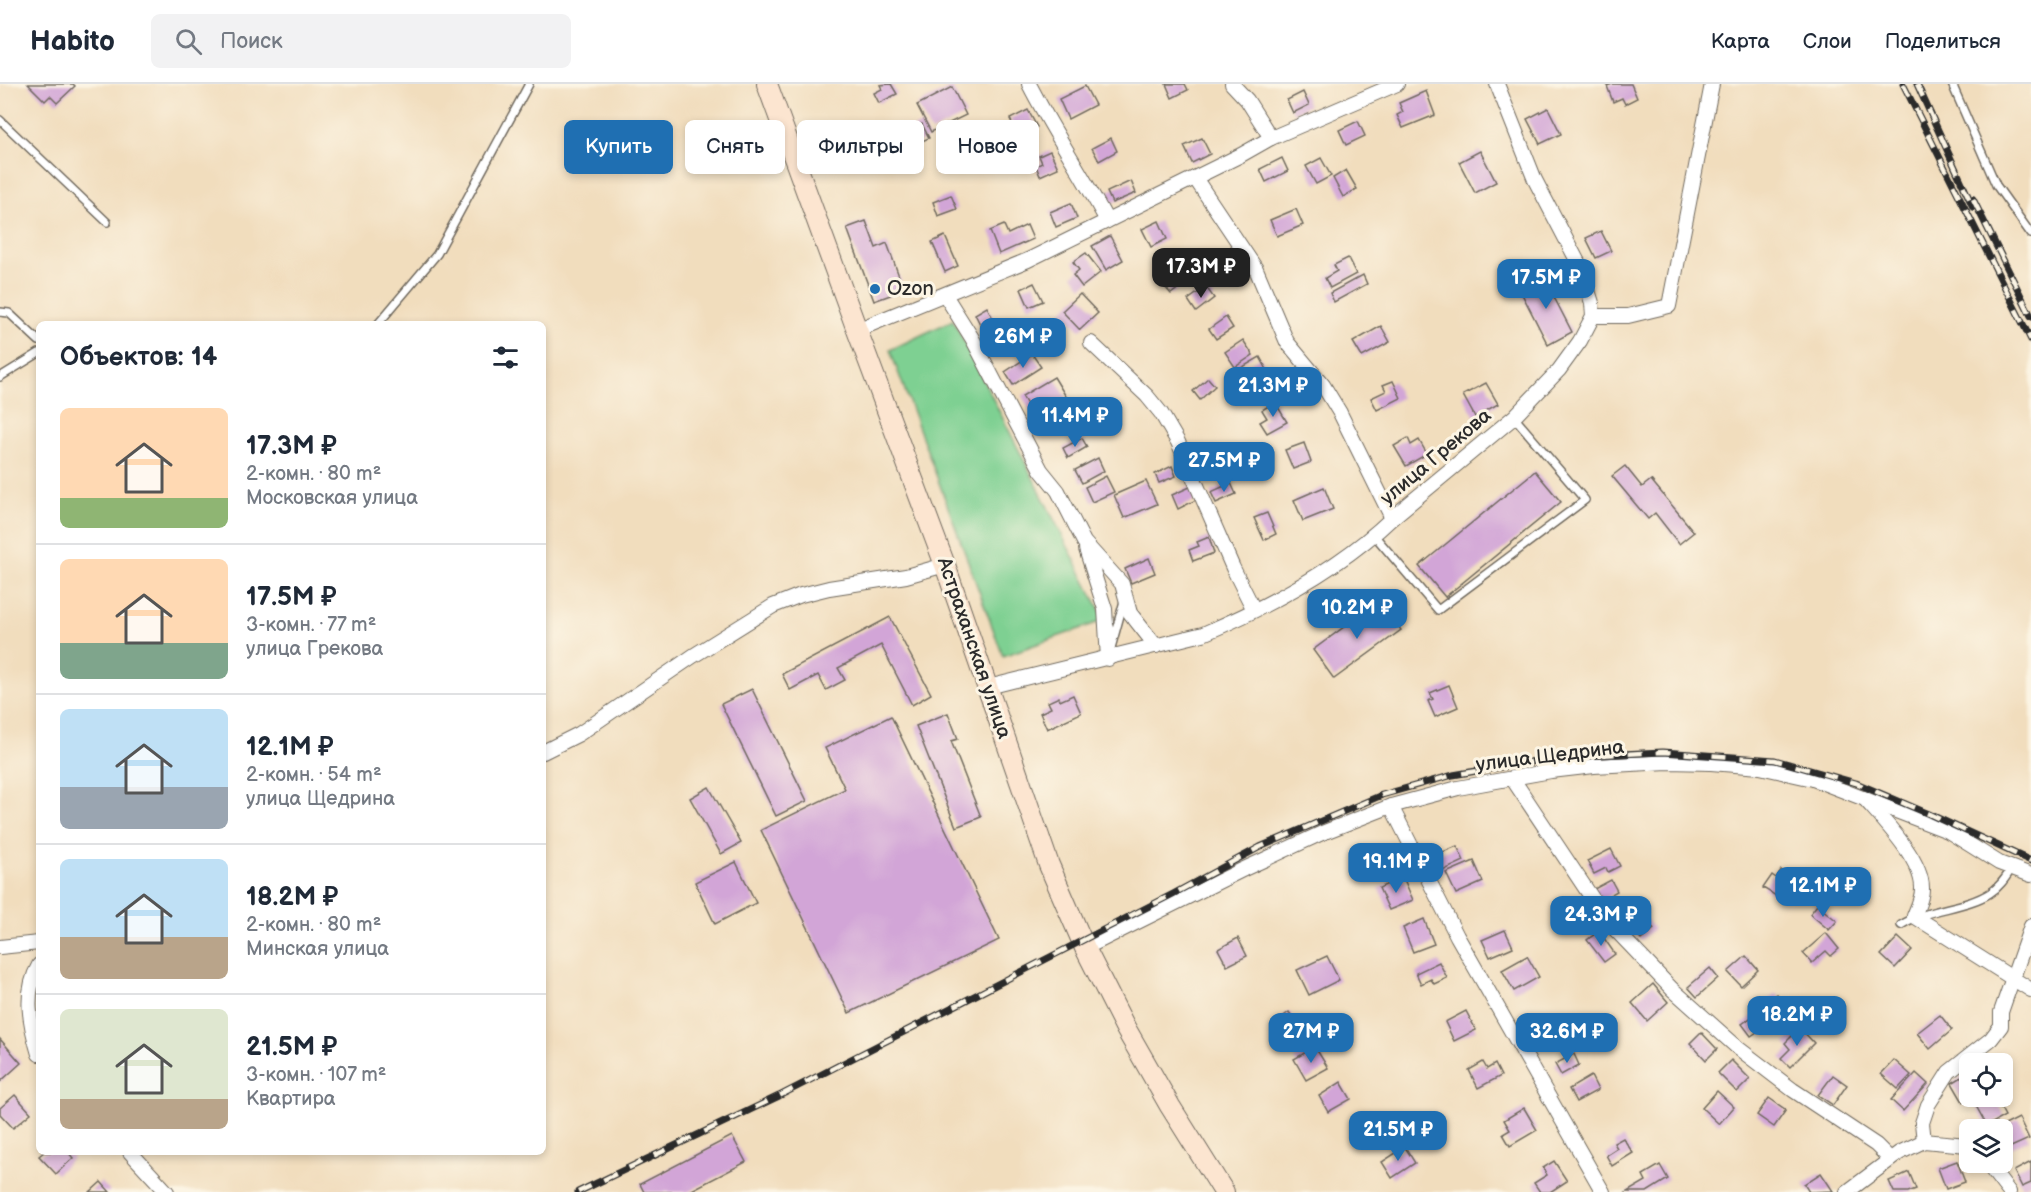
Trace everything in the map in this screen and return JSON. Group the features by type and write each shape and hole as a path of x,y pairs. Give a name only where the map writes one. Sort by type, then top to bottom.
{"main road":[{"name":"Астраханская улица","path":"767,84 945,564 1049,865 1085,948 1126,1029 1224,1192"}],"street":[{"path":"1029,84 1107,221"},
{"path":"1232,84 1247,100 1271,138"},
{"path":"857,330 1028,260 1271,138 1397,84"},
{"path":"1497,84 1535,180 1581,268 1592,303 1593,316 1628,316 1669,306 1712,84"},
{"path":"1195,178 1256,269 1287,342 1323,385 1340,412 1392,518"},
{"path":"945,295 972,338 1041,470 1058,491 1084,542 1105,609 1108,659"},
{"name":"улица Грекова","path":"988,687 1203,634 1254,610 1327,570 1351,554 1514,417 1559,370 1581,341 1593,316"},
{"path":"1091,343 1148,396 1161,413 1178,442 1233,568 1254,610"},
{"path":"1084,542 1122,584 1130,613 1156,646"},
{"path":"546,750 579,734 693,656 774,606 801,595 828,588 906,576 945,564"},
{"name":"улица Щедрина","path":"1085,948 1244,869 1322,833 1390,806 1458,788 1594,766 1668,762 1711,763 1760,768 1813,779 1948,831 1999,863 2031,874"},
{"path":"1512,778 1608,922 1672,989 1738,1048 1793,1090 1876,1145 1890,1159"},
{"path":"1862,797 1901,843 1918,871 1923,887 1914,916 1942,936 2031,990"},
{"path":"1390,806 1456,936 1603,1192"},
{"path":"1924,1141 1922,1123 1928,1105 1949,1072 1991,1039 2001,1026 2001,1012 2031,926"},
{"path":"0,947 36,943"},
{"path":"36,970 32,977 28,1003 36,1044"},
{"path":"1847,1192 1899,1153 1924,1141 1959,1144"},
{"path":"133,1155 167,1192"},
{"path":"1994,1173 2009,1192"}],"lane":[{"path":"381,321 437,254 529,84"},
{"path":"1952,84 1996,185 2031,234"},
{"path":"0,120 107,222"},
{"path":"0,312 9,313 36,338"},
{"path":"0,377 36,355"},
{"path":"1374,535 1438,610 1585,500 1514,417"},
{"path":"1108,659 1124,598"},
{"path":"1900,925 1914,916 1990,893 2003,882 2013,868"}],"green space":[{"path":"953,320 1105,620 1003,656 890,350"}],"building":[{"path":"28,84 73,84 75,86 57,103 50,96 45,101"},
{"path":"891,84 897,94 879,103 874,93 882,89 880,85"},
{"path":"1166,84 1185,84 1188,90 1172,98"},
{"path":"1631,84 1637,98 1625,104 1622,98 1613,102 1607,86"},
{"path":"1085,86 1095,105 1068,119 1059,99"},
{"path":"952,87 966,115 956,120 936,120 936,130 931,132 917,105"},
{"path":"1426,91 1435,115 1403,128 1397,115 1403,112 1399,103"},
{"path":"1303,92 1309,105 1293,113 1287,100"},
{"path":"1548,108 1561,134 1540,144 1527,119"},
{"path":"1028,110 1033,120 1011,120"},
{"path":"1358,121 1365,136 1346,145 1339,130"},
{"path":"924,128 929,138 924,140"},
{"path":"1111,138 1117,151 1099,161 1092,148"},
{"path":"1202,138 1210,154 1192,163 1184,146"},
{"path":"1050,151 1058,168 1040,176 1039,164 1042,163 1039,156"},
{"path":"1480,151 1496,182 1475,193 1459,162"},
{"path":"1282,158 1288,171 1266,182 1260,169"},
{"path":"1321,158 1331,176 1316,184 1306,166"},
{"path":"1346,170 1357,189 1343,197 1333,178"},
{"path":"1131,181 1136,193 1112,203 1107,192"},
{"path":"951,195 957,209 938,216 933,202"},
{"path":"1071,203 1077,218 1056,227 1050,212"},
{"path":"1296,209 1303,225 1277,236 1270,220"},
{"path":"866,221 876,248 887,243 904,290 874,301 847,228"},
{"path":"1159,221 1167,239 1151,247 1142,229"},
{"path":"1004,225 1008,234 1027,225 1033,239 999,254 990,231"},
{"path":"1601,231 1611,251 1596,258 1586,238"},
{"path":"945,236 958,266 945,272 932,242"},
{"path":"1110,236 1123,260 1106,270 1092,246"},
{"path":"1086,253 1101,272 1082,287 1073,275 1079,270 1073,262"},
{"path":"1348,258 1356,274 1330,288 1325,278 1337,271 1334,265"},
{"path":"1190,262 1198,273 1171,294 1159,280 1180,264 1182,268"},
{"path":"1363,275 1367,284 1334,302 1330,293"},
{"path":"1543,276 1572,332 1548,345 1519,288"},
{"path":"1034,283 1043,301 1029,307 1021,289"},
{"path":"1206,287 1214,298 1196,312 1188,300"},
{"path":"1080,294 1098,313 1080,330 1062,311"},
{"path":"987,307 997,326 984,332 975,314"},
{"path":"1226,317 1233,328 1216,339 1209,329"},
{"path":"1381,326 1390,342 1362,357 1353,342"},
{"path":"1243,340 1253,355 1235,367 1225,352"},
{"path":"1032,354 1041,367 1013,385 1005,372"},
{"path":"1260,357 1274,382 1255,393 1241,368"},
{"path":"1054,377 1070,403 1037,422 1022,396"},
{"path":"1208,378 1215,386 1200,400 1193,391"},
{"path":"1393,381 1401,398 1377,410 1371,398 1386,391 1383,385"},
{"path":"1486,383 1498,404 1475,417 1463,395"},
{"path":"1275,402 1287,422 1267,433 1260,422 1267,418 1262,410"},
{"path":"1082,438 1087,447 1068,458 1063,448"},
{"path":"1408,438 1411,445 1419,440 1427,454 1406,466 1394,446"},
{"path":"1304,443 1311,462 1293,469 1285,450"},
{"path":"1215,446 1222,462 1202,471 1195,455"},
{"path":"1098,458 1104,471 1082,483 1075,470"},
{"path":"1172,466 1176,476 1159,483 1155,474"},
{"path":"1625,466 1642,487 1651,480 1694,532 1679,544 1655,513 1648,519 1612,476"},
{"path":"1535,471 1561,502 1445,597 1419,566"},
{"path":"1106,476 1114,492 1092,502 1085,487"},
{"path":"1146,481 1157,504 1124,518 1114,495"},
{"path":"1231,483 1236,494 1216,503 1211,492"},
{"path":"1190,487 1196,500 1178,509 1172,495"},
{"path":"1324,487 1333,509 1303,521 1294,500"},
{"path":"1267,513 1276,534 1264,540 1254,518"},
{"path":"1209,537 1214,553 1193,561 1189,550 1199,546 1197,542"},
{"path":"1149,558 1155,573 1131,583 1125,569"},
{"path":"1379,601 1401,630 1334,679 1313,650"},
{"path":"890,617 931,694 912,705 881,645 838,668 845,680 826,690 818,675 790,690 782,674"},
{"path":"1449,685 1458,707 1435,717 1428,701 1433,699 1430,693"},
{"path":"752,689 807,801 776,816 721,704"},
{"path":"1073,695 1081,713 1047,729 1040,713 1051,708 1048,702 1059,697 1060,701"},
{"path":"948,713 958,739 951,741 981,817 956,827 916,726"},
{"path":"891,716 999,940 849,1013 761,830 845,789 825,748"},
{"path":"709,787 741,843 721,854 690,798"},
{"path":"1457,846 1464,861 1436,874 1429,858"},
{"path":"1611,849 1620,866 1608,872 1606,868 1594,874 1587,861"},
{"path":"1474,861 1483,882 1456,894 1446,873"},
{"path":"736,862 756,903 715,924 695,882"},
{"path":"1781,870 1789,875 1785,882 1795,889 1791,895 1781,888 1776,896 1763,888 1772,875 1776,878"},
{"path":"1403,877 1413,900 1389,910 1379,888"},
{"path":"1611,880 1617,891 1600,901 1594,889"},
{"path":"1817,905 1837,921 1829,930 1810,914"},
{"path":"1576,906 1585,918 1567,931 1559,919"},
{"path":"1641,913 1654,929 1641,940 1628,924"},
{"path":"1424,919 1434,944 1413,952 1403,928"},
{"path":"1505,930 1513,947 1490,957 1482,940"},
{"path":"1599,931 1615,954 1604,962 1587,940"},
{"path":"1826,933 1839,949 1831,956 1826,951 1812,963 1803,953"},
{"path":"1898,937 1912,950 1895,968 1881,955"},
{"path":"1238,938 1247,956 1227,966 1218,949"},
{"path":"1327,956 1339,980 1309,995 1297,970"},
{"path":"1527,956 1539,977 1514,991 1502,970"},
{"path":"1746,956 1758,970 1741,986 1728,972"},
{"path":"1439,962 1447,978 1434,984 1431,979 1421,984 1416,973"},
{"path":"1710,968 1718,978 1697,997 1688,987"},
{"path":"1653,984 1668,1002 1647,1021 1632,1003"},
{"path":"1777,994 1788,1011 1751,1036 1742,1024 1770,1004 1767,1001"},
{"path":"1466,1011 1476,1030 1454,1041 1445,1022"},
{"path":"1289,1012 1300,1028 1283,1040 1272,1025"},
{"path":"1940,1015 1952,1030 1930,1049 1917,1033"},
{"path":"1800,1028 1814,1043 1790,1067 1781,1058 1790,1049 1785,1043"},
{"path":"1701,1032 1717,1049 1706,1060 1690,1043"},
{"path":"0,1039 21,1063 0,1082"},
{"path":"1315,1047 1328,1068 1306,1080 1294,1059"},
{"path":"1574,1054 1579,1065 1561,1075 1555,1064"},
{"path":"1731,1060 1750,1079 1737,1092 1718,1073"},
{"path":"1894,1060 1911,1075 1898,1089 1881,1074"},
{"path":"1483,1062 1487,1069 1495,1064 1501,1076 1478,1088 1469,1070"},
{"path":"1916,1073 1928,1084 1903,1111 1891,1100"},
{"path":"1833,1075 1847,1085 1833,1105 1818,1095"},
{"path":"1591,1076 1598,1090 1576,1102 1569,1089"},
{"path":"1959,1079 1959,1095 1952,1083"},
{"path":"1341,1082 1351,1099 1328,1112 1319,1096"},
{"path":"1717,1091 1734,1107 1719,1124 1702,1108"},
{"path":"15,1095 31,1113 13,1128 0,1114 0,1108"},
{"path":"1769,1098 1786,1110 1774,1127 1757,1115"},
{"path":"1977,1107 2000,1107 2005,1116 2000,1119 1983,1119"},
{"path":"1524,1108 1537,1130 1510,1146 1503,1134 1510,1130 1504,1120"},
{"path":"2019,1118 2029,1139 2013,1146 2013,1121"},
{"path":"732,1136 746,1162 688,1192 644,1192 640,1184"},
{"path":"1623,1138 1633,1153 1612,1166 1606,1155 1617,1148 1614,1143"},
{"path":"1405,1147 1415,1163 1392,1178 1382,1162"},
{"path":"70,1155 73,1158 56,1174 39,1156"},
{"path":"1554,1161 1567,1181 1550,1192 1540,1192 1534,1183 1547,1175 1543,1168"},
{"path":"1957,1161 1959,1173 1962,1173 1965,1182 1946,1189 1938,1168"},
{"path":"2031,1162 2031,1183 2022,1187 2014,1171"},
{"path":"1660,1165 1668,1179 1647,1192 1627,1192 1646,1181 1643,1175"},
{"path":"1909,1172 1916,1189 1908,1192 1894,1192 1889,1181"},
{"path":"1821,1173 1833,1191 1809,1192 1804,1184"},
{"path":"101,1182 110,1192 90,1192"}],"railway":[{"path":"1903,84 2031,340"},
{"path":"1917,84 1973,207"},
{"path":"1973,199 2031,316"},
{"path":"578,1192 779,1096 1260,847 1382,795 1453,775 1559,757 1663,752 1775,760 1856,783 2031,861"}],"place":[{"name":"Ozon","path":"875,289"}]}
